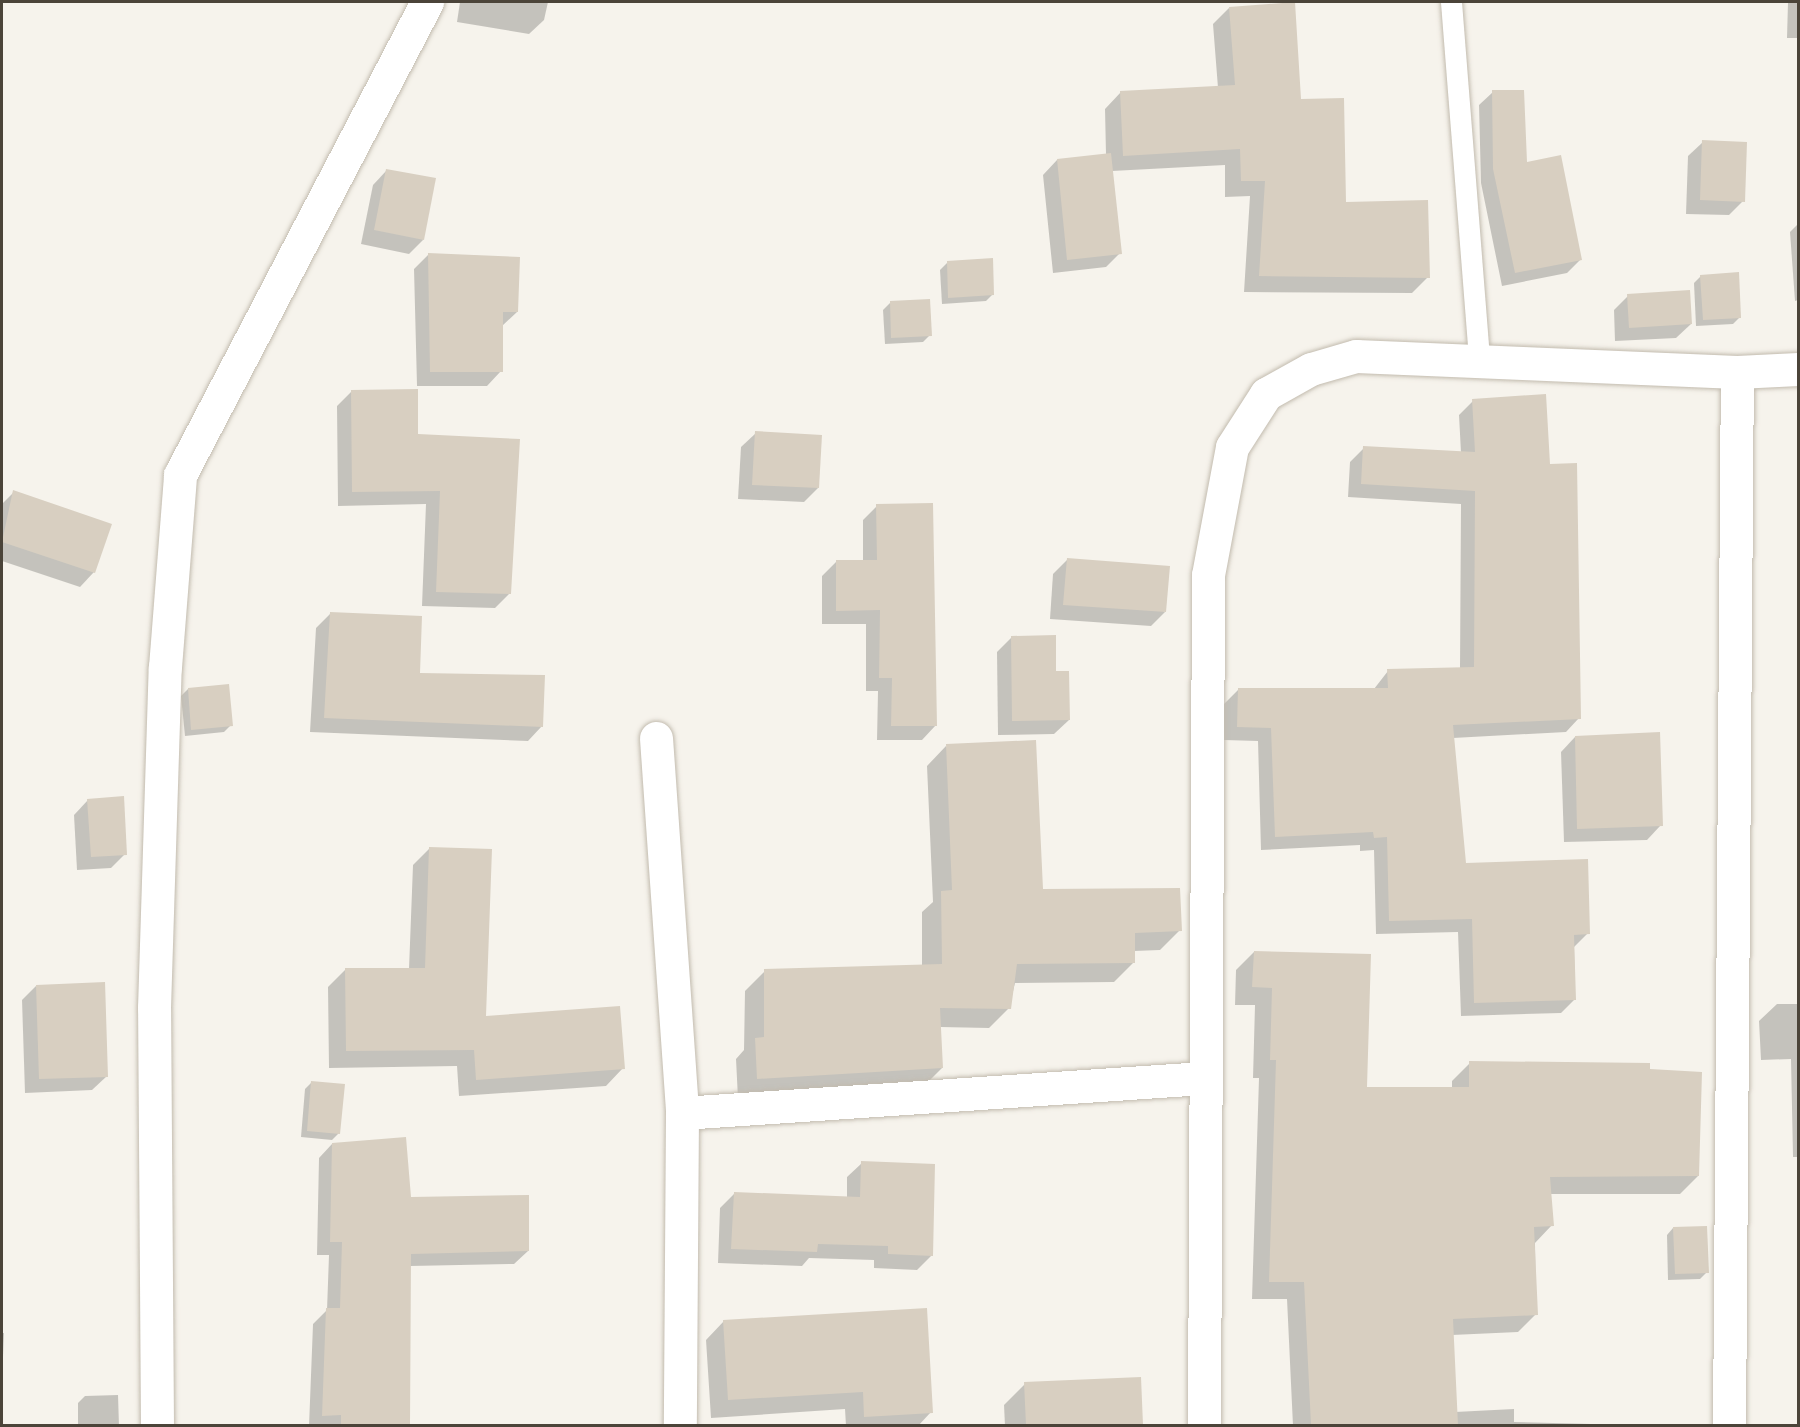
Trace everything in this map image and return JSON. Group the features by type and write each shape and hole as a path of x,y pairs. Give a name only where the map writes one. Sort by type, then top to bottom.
{"street":[{"path":"157,1425 154,1008 165,667 180,475 427,2"},
{"path":"1204,1425 1203,1078 1208,575 1232,447 1266,394 1311,369 1356,356 1737,372 1798,369"},
{"path":"1729,1425 1737,372"},
{"path":"656,738 682,1113 680,1425"},
{"path":"682,1113 1203,1078"}],"lane":[{"path":"1451,2 1479,361"}],"building":[{"path":"1295,2 1301,99 1344,98 1346,202 1428,200 1430,278 1259,276 1265,181 1241,181 1240,149 1123,156 1120,91 1235,85 1229,7"},
{"path":"1492,90 1524,90 1527,162 1561,155 1582,260 1515,273 1493,169"},
{"path":"1702,140 1747,142 1745,202 1700,200"},
{"path":"1111,153 1122,254 1067,260 1057,159"},
{"path":"386,169 436,178 424,240 374,230"},
{"path":"428,253 520,257 518,312 503,312 503,372 430,372"},
{"path":"993,258 994,295 948,298 947,261"},
{"path":"1739,272 1741,318 1703,320 1700,275"},
{"path":"1690,290 1692,324 1629,328 1627,294"},
{"path":"930,299 932,336 891,338 890,301"},
{"path":"418,389 418,434 520,439 511,594 436,592 440,491 352,492 351,390"},
{"path":"1546,394 1550,464 1577,463 1581,719 1453,725 1466,863 1588,859 1590,934 1574,935 1576,1000 1474,1003 1472,919 1389,921 1387,837 1374,838 1373,832 1275,837 1271,728 1237,727 1238,688 1388,688 1387,669 1474,667 1475,491 1361,484 1363,446 1475,452 1472,399"},
{"path":"755,431 822,435 819,488 752,485"},
{"path":"13,490 112,524 95,573 2,542"},
{"path":"933,503 937,726 891,726 892,678 879,678 880,610 836,611 836,560 877,560 876,504"},
{"path":"1067,558 1170,566 1166,612 1063,605"},
{"path":"330,612 422,616 420,673 545,675 543,727 324,718"},
{"path":"1056,635 1056,671 1069,671 1070,720 1012,721 1011,636"},
{"path":"229,684 233,726 191,730 188,688"},
{"path":"1660,732 1663,826 1577,829 1575,736"},
{"path":"1036,740 1043,889 1180,888 1182,931 1135,933 1135,963 1017,964 1011,1009 940,1008 943,1068 757,1079 755,1038 764,1037 764,969 942,964 941,891 952,890 946,744"},
{"path":"124,796 127,855 91,857 87,799"},
{"path":"429,847 492,849 486,1016 620,1006 625,1069 476,1080 474,1050 346,1051 345,968 425,968"},
{"path":"1254,951 1371,954 1367,1087 1469,1087 1469,1061 1650,1063 1650,1069 1702,1072 1699,1176 1550,1177 1554,1226 1534,1227 1538,1315 1453,1319 1458,1425 1311,1425 1304,1282 1269,1282 1276,1060 1270,1060 1272,988 1252,987"},
{"path":"105,982 108,1077 39,1079 36,985"},
{"path":"311,1081 345,1084 340,1134 307,1131"},
{"path":"406,1137 411,1197 529,1195 529,1251 411,1254 410,1425 341,1425 341,1415 322,1416 326,1308 340,1308 342,1242 330,1242 332,1143"},
{"path":"861,1161 935,1164 933,1256 888,1254 888,1246 818,1244 817,1252 731,1249 734,1192 860,1197"},
{"path":"1707,1226 1709,1273 1675,1274 1673,1227"},
{"path":"927,1308 933,1413 864,1417 863,1392 728,1400 723,1320"},
{"path":"1141,1377 1143,1425 1026,1425 1024,1382"}]}
